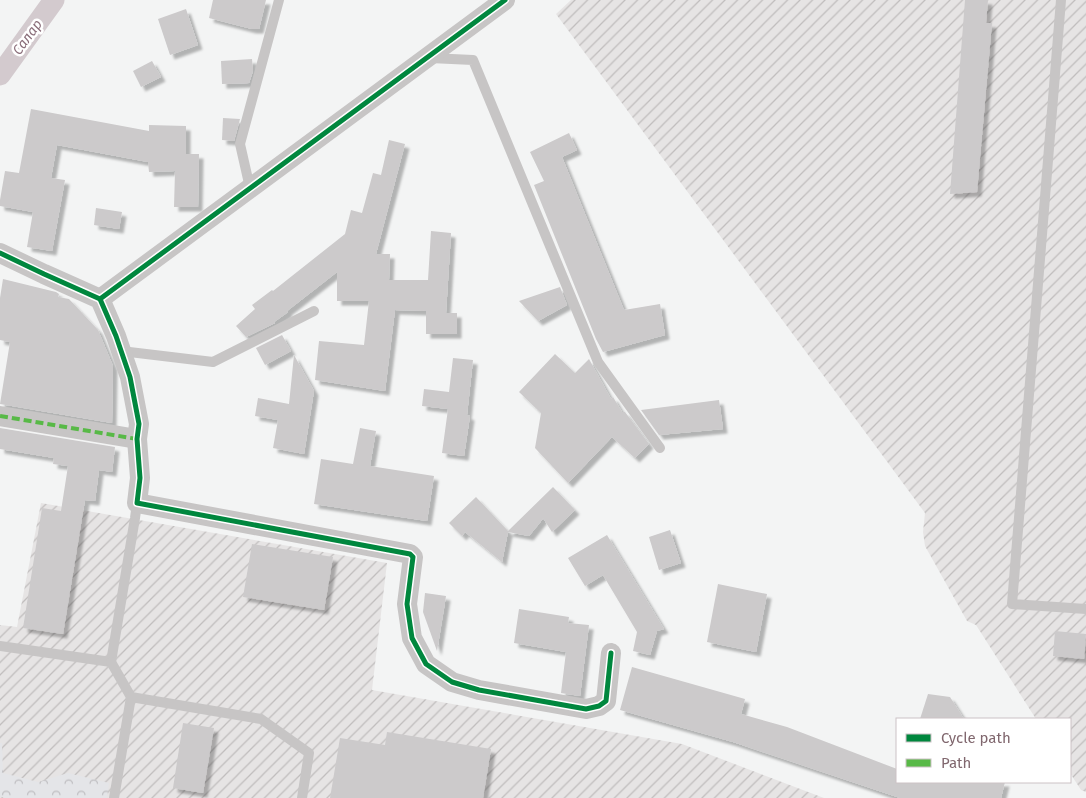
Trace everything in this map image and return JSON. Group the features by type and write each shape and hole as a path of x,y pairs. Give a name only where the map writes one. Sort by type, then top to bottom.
{"street":[{"path":"100,299 505,0"},
{"path":"0,253 100,299 130,377 139,424 137,439 140,478 137,503 410,554 413,557 407,604 412,638 426,664 452,682 479,690 586,709 599,706 606,701 611,653"},
{"path":"0,416 137,439"}],"lane":[{"path":"250,188 240,144 279,0"},
{"path":"1061,0 1012,604 1086,609"},
{"path":"427,58 473,60 598,362 660,448"},
{"path":"121,351 213,362 314,311"},
{"path":"114,798 131,697 111,662 137,503"},
{"path":"0,646 111,662"},
{"path":"131,697 261,719 309,753 302,798"}],"shaded area":[{"path":"571,0 1086,0 1086,792 1081,790 1071,775 1071,718 1035,718 976,625 967,621 925,546 923,532 925,513 556,14"},
{"path":"41,503 387,563 372,690 682,744 824,798 0,798 0,625 17,627"}],"green space":[{"path":"0,743 2,743 3,773 38,782 68,773 109,783 107,798 4,798 0,796"}],"building":[{"path":"213,0 266,0 259,29 252,29 209,18"},
{"path":"965,0 988,0 986,23 992,23 977,192 950,194"},
{"path":"186,9 198,45 170,55 158,19"},
{"path":"252,59 253,71 249,83 222,84 221,61"},
{"path":"152,61 161,77 141,87 133,71"},
{"path":"31,109 149,131 149,125 186,126 186,154 199,154 198,207 174,207 175,171 149,172 148,162 57,145 51,178 65,180 52,251 27,247 33,212 0,206 0,200 5,171 19,173"},
{"path":"223,118 240,119 234,141 222,140"},
{"path":"569,133 577,150 562,157 624,310 660,304 665,335 603,352 596,339 534,185 544,181 530,152"},
{"path":"389,140 405,144 376,254 390,254 389,280 428,280 431,231 451,233 446,313 457,313 457,334 426,334 426,311 395,310 385,391 315,380 319,341 364,345 369,301 337,301 337,272 287,311 275,323 246,337 236,326 255,309 252,305 273,291 345,234 351,210 362,213 373,173 381,175"},
{"path":"96,208 122,212 119,229 94,225"},
{"path":"3,279 56,292 59,294 58,297 69,299 98,330 113,366 112,423 0,404 10,342 0,340 0,298"},
{"path":"560,287 567,305 538,321 519,301"},
{"path":"282,335 291,351 265,365 256,348"},
{"path":"555,354 575,373 589,359 611,399 613,397 622,412 625,412 649,444 635,458 612,437 568,483 535,448 541,413 519,392"},
{"path":"294,355 314,391 304,454 273,448 278,420 255,416 258,398 289,404"},
{"path":"453,358 473,360 467,415 470,416 464,456 442,453 448,409 422,406 424,389 449,392"},
{"path":"719,400 723,429 659,435 641,410"},
{"path":"0,428 115,447 112,472 99,470 95,501 85,500 63,634 23,628 42,508 61,511 68,466 53,464 54,458 0,449"},
{"path":"360,428 376,431 370,466 434,476 427,521 314,504 321,459 353,464"},
{"path":"553,487 575,510 552,532 543,518 529,536 508,532 502,562 465,532 462,536 449,523 476,497 508,531"},
{"path":"670,530 681,563 659,570 649,537"},
{"path":"607,535 664,629 657,631 650,655 633,651 637,632 603,575 585,586 568,558"},
{"path":"252,544 333,557 324,610 243,597"},
{"path":"718,584 767,594 756,652 707,642"},
{"path":"425,593 446,596 437,651 423,612"},
{"path":"519,609 569,617 568,623 589,625 580,696 561,693 566,652 514,643"},
{"path":"1055,631 1086,634 1084,659 1053,656"},
{"path":"632,667 745,699 741,714 787,727 896,769 896,783 1005,783 1001,798 900,798 733,742 620,710"},
{"path":"928,694 950,697 963,718 920,718"},
{"path":"183,723 214,728 203,793 173,788"},
{"path":"387,732 491,749 483,798 330,798 340,738 385,745"}],"waterway":[{"name":"Салар","path":"0,75 54,0"}],"marked path":[{"path":"0,416 137,439"}],"cycle path":[{"path":"100,299 505,0"},
{"path":"0,253 100,299 116,336 130,377 139,424 137,439 140,478 137,503 410,554 413,557 407,604 412,638 426,664 452,682 479,690 586,709 599,706 606,701 611,653"}]}
